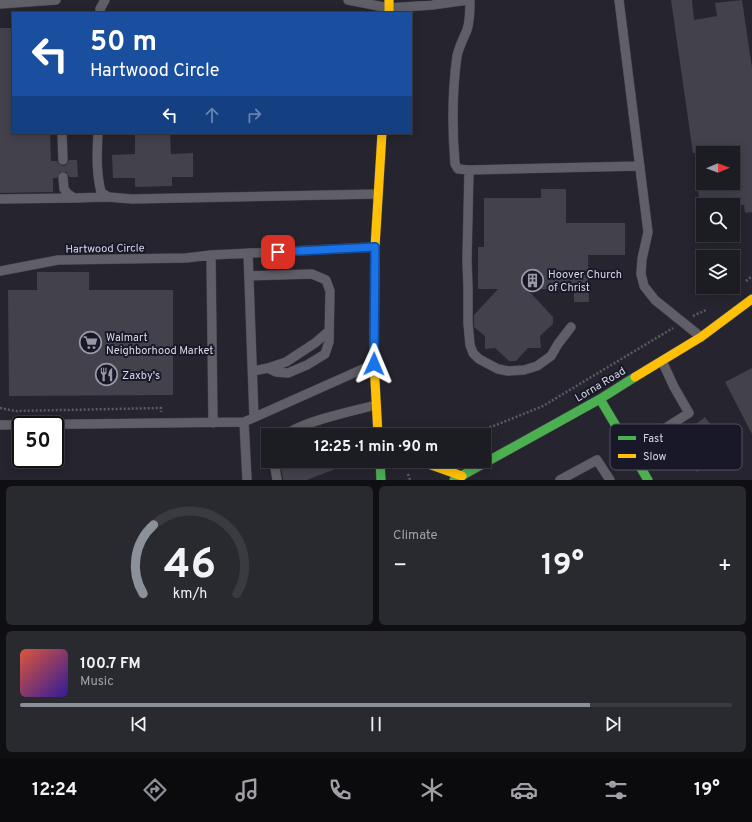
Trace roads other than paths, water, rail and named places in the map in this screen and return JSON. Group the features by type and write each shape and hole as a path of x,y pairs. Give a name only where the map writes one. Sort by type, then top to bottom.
{"street":[{"path":"378,428 374,364 375,247 382,134"},
{"name":"Lorna Road","path":"458,478 600,399 701,337 752,299"},
{"path":"600,399 615,424"},
{"path":"377,408 385,428"},
{"path":"380,468 381,480"},
{"path":"436,468 458,478"},
{"path":"642,470 648,480"}],"lane":[{"path":"0,4 56,0"},
{"path":"100,12 105,0"},
{"path":"348,0 389,7 432,5 469,0 470,14 467,29 459,49 456,66 452,125 455,164 458,169 640,166"},
{"path":"619,0 648,232 642,259 641,274 644,286 655,300 701,337"},
{"path":"62,134 63,160"},
{"path":"98,134 96,154 97,178 101,192 108,197"},
{"path":"469,170 467,253 468,323 470,345 473,354 479,359 498,369 508,371 524,370 538,366 551,356 571,327"},
{"path":"63,177 64,189 74,198"},
{"path":"0,199 108,197 132,199 378,194"},
{"name":"Hartwood Circle","path":"0,271 58,260 186,258 211,255 375,247"},
{"path":"248,253 254,417"},
{"path":"211,255 213,423"},
{"path":"249,276 312,274 326,280 330,291 329,342 325,354 307,365 288,373 276,372 268,368"},
{"path":"253,371 286,362 316,343 329,331"},
{"path":"662,361 689,413 672,424"},
{"path":"0,425 244,422 374,364"},
{"path":"299,428 308,424 377,408"},
{"path":"244,422 247,480"},
{"path":"560,480 597,460 610,480"},
{"path":"275,468 277,480"}],"place":[{"name":"Hoover Church of Christ","path":"533,280"},
{"name":"Walmart Neighborhood Market","path":"91,343"},
{"name":"Zaxby's","path":"107,375"}]}
